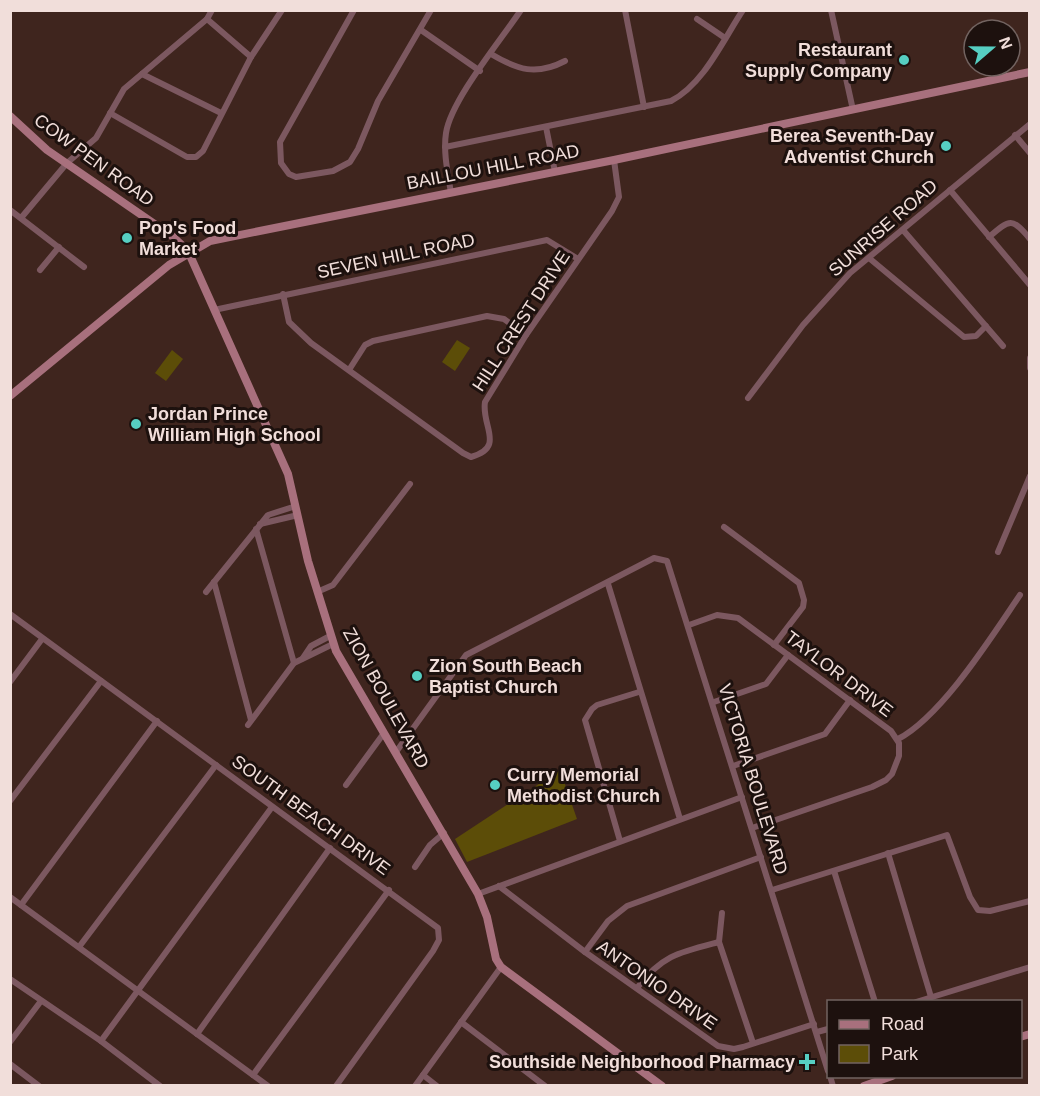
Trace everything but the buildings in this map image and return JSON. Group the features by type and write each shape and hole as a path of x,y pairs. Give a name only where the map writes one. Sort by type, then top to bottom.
{"main road":[{"name":"BAILLOU HILL ROAD","path":"10,396 188,251 221,238 614,160 1029,72"},
{"name":"COW PEN ROAD","path":"10,116 32,138 172,236 188,251"},
{"name":"ZION BOULEVARD","path":"188,251 284,466 332,640 478,894 501,967"},
{"path":"501,967 660,1084"},
{"path":"864,1086 889,1078"}],"street":[{"path":"21,218 67,163 96,138 124,89 207,19 212,10"},
{"path":"110,113 187,157 196,157 203,151 251,57 282,10"},
{"path":"354,10 280,142 281,163 289,174 296,177 333,171 353,159 378,101 431,10"},
{"path":"451,193 445,147 446,132 453,111 521,10"},
{"path":"625,10 644,107"},
{"path":"445,147 667,102 684,93 698,77 743,10"},
{"path":"831,10 853,110"},
{"path":"207,19 251,57"},
{"path":"696,19 725,38"},
{"path":"421,30 480,71"},
{"path":"491,54 513,67 532,71 565,61"},
{"path":"142,74 221,113"},
{"name":"SUNRISE ROAD","path":"748,398 803,325 850,273 1029,124"},
{"path":"546,127 555,172"},
{"path":"1015,135 1029,153"},
{"name":"HILL CREST DRIVE","path":"283,294 289,322 293,328 471,457 488,448 490,434 484,411 485,402 526,335 619,197 614,160"},
{"path":"950,190 1029,285"},
{"path":"10,210 84,267"},
{"path":"989,237 1005,223 1012,222 1018,225 1029,239"},
{"path":"903,230 1003,346"},
{"name":"SEVEN HILL ROAD","path":"214,310 548,240 578,259"},
{"path":"40,270 59,247"},
{"path":"869,258 964,336 976,336 986,326"},
{"path":"349,370 365,345 373,341 487,316 504,320 526,335"},
{"path":"1029,358 1029,368"},
{"path":"998,552 1029,476"},
{"path":"317,592 333,585 410,484"},
{"path":"206,592 258,527 297,510"},
{"path":"258,527 294,663"},
{"path":"724,527 800,583 804,600 803,607 774,645"},
{"name":"VICTORIA BOULEVARD","path":"608,584 654,558 668,561 827,1067"},
{"path":"214,582 250,722 294,663 332,640"},
{"path":"396,752 466,655 608,584 639,692 680,819"},
{"path":"898,739 933,709 972,666 1020,595"},
{"name":"SOUTH BEACH DRIVE","path":"10,614 272,807 432,921 438,928 439,940 336,1086"},
{"name":"TAYLOR DRIVE","path":"689,625 717,615 732,615 850,700 898,739 899,756 892,774 886,780 872,787 752,828"},
{"path":"10,682 42,639"},
{"path":"714,702 765,684 788,655"},
{"path":"10,801 102,681"},
{"path":"620,841 585,720 597,705 639,692"},
{"path":"733,766 825,734 850,700"},
{"path":"21,905 157,722"},
{"path":"346,785 384,733"},
{"path":"79,947 216,765"},
{"path":"478,894 742,797"},
{"path":"101,1041 272,807"},
{"path":"415,867 430,845 444,833"},
{"path":"772,890 947,835 970,897 978,910 990,911 1029,901"},
{"path":"197,1034 330,848"},
{"path":"888,853 931,997"},
{"path":"585,952 608,921 627,906 761,857"},
{"path":"834,871 874,1000"},
{"name":"ANTONIO DRIVE","path":"499,886 585,952 718,1046 734,1049 814,1023"},
{"path":"253,1075 389,890"},
{"path":"10,897 268,1086"},
{"path":"722,913 719,942 753,1044"},
{"path":"637,988 660,962 719,942"},
{"path":"415,1086 501,967"},
{"path":"922,1000 1029,967"},
{"path":"10,979 101,1041 160,1086"},
{"path":"10,1042 41,1002"},
{"path":"461,1022 545,1086"},
{"path":"817,1032 827,1029"},
{"path":"10,1064 39,1086"},
{"path":"423,1075 437,1086"},
{"path":"646,1086 660,1084"}],"green space":[{"path":"457,340 470,348 455,371 442,362"},
{"path":"172,350 183,359 166,381 155,373"},
{"path":"560,770 577,819 467,862 455,839"}],"place":[{"name":"Restaurant Supply Company","path":"904,60"},
{"name":"Berea Seventh-Day Adventist Church","path":"946,146"},
{"name":"Pop's Food Market","path":"127,238"},
{"name":"Jordan Prince William High School","path":"136,424"},
{"name":"Zion South Beach Baptist Church","path":"417,676"},
{"name":"Curry Memorial Methodist Church","path":"495,785"},
{"name":"Southside Neighborhood Pharmacy","path":"807,1062"}]}
